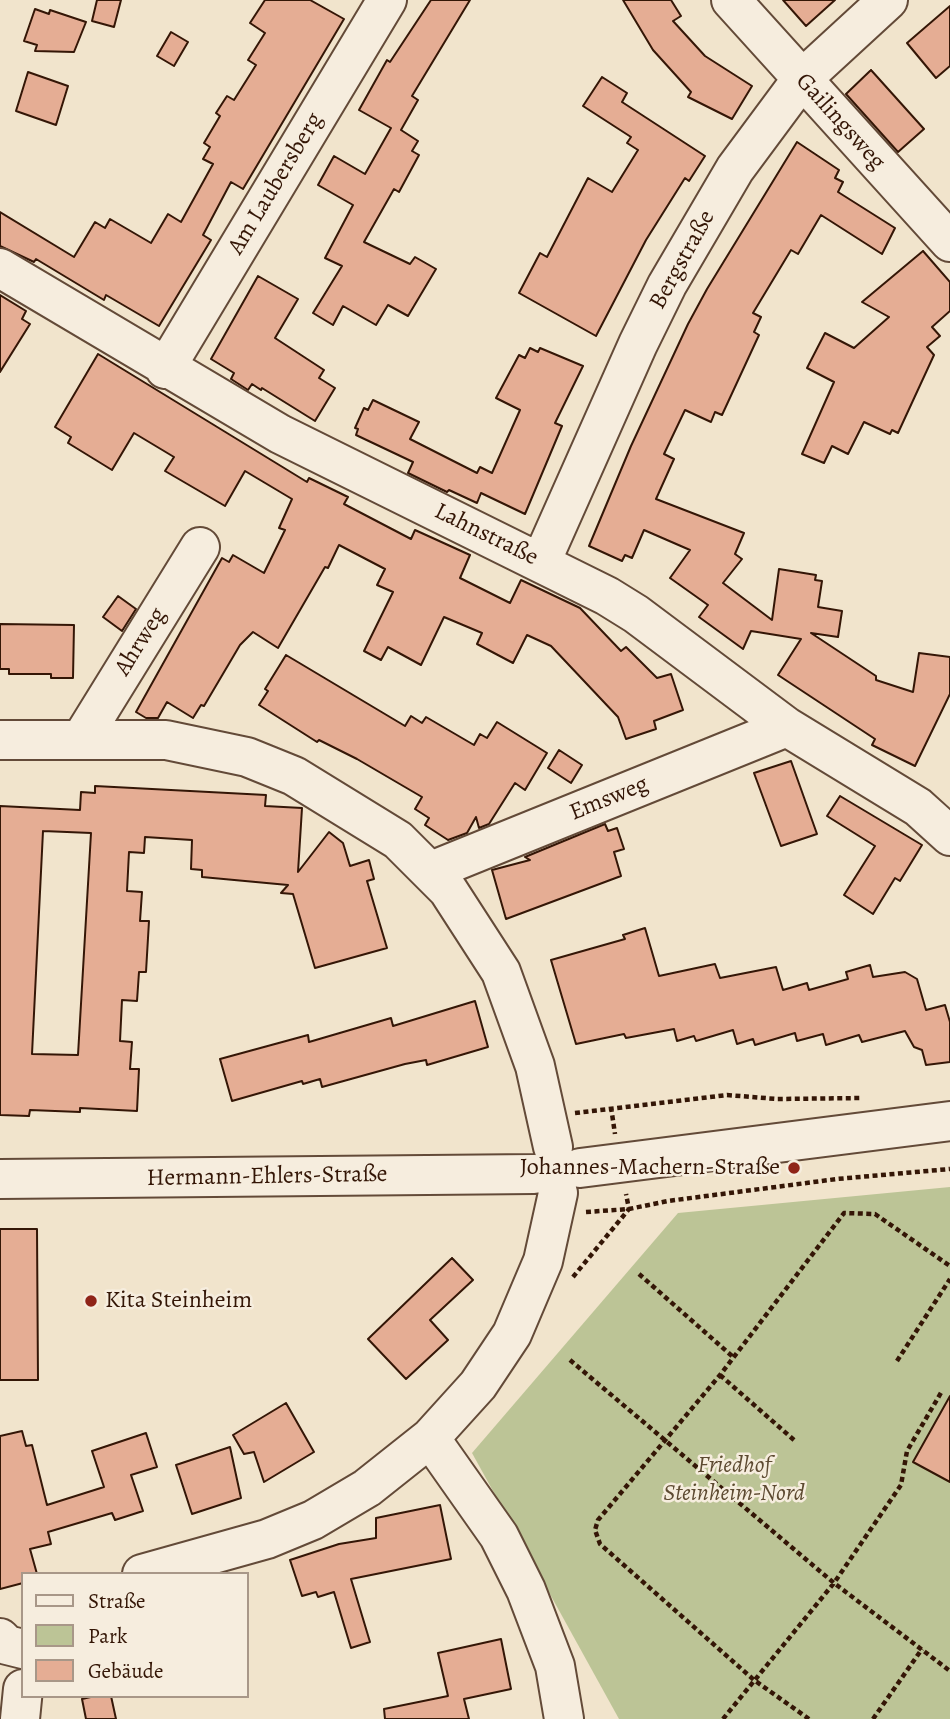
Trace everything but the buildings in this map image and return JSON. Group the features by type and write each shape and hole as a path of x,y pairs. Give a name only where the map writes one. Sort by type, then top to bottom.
{"street":[{"name":"Am Laubersberg","path":"165,369 387,0"},
{"name":"Gailingsweg","path":"731,0 950,242"},
{"name":"Bergstraße","path":"541,562 607,411 667,285 734,169 802,80 888,0"},
{"name":"Lahnstraße","path":"0,268 165,369 280,434 541,562 636,614 787,727 918,807 950,836"},
{"name":"Ahrweg","path":"82,738 200,547"},
{"name":"Emsweg","path":"431,871 787,727"},
{"path":"0,740 166,740 247,757 294,776 368,819 398,840 431,871 463,911 505,980 526,1038 555,1160 543,1261 512,1334 478,1385 430,1438 367,1488 313,1520 267,1539 149,1572"},
{"name":"Hermann-Ehlers-Straße","path":"0,1179 555,1160 950,1121"},
{"path":"430,1438 499,1536 527,1590 555,1665 564,1719"},
{"path":"0,1639 7,1645 21,1648"},
{"path":"20,1719 22,1698"}],"path":[{"path":"866,1097 777,1099 727,1095 555,1160 582,1212 629,1209 668,1201 837,1179 950,1169"},
{"path":"809,1719 754,1680 600,1544 596,1536 598,1520 720,1375 844,1213 875,1214 950,1266"},
{"path":"639,1274 732,1356"},
{"path":"897,1361 950,1279"},
{"path":"570,1360 834,1583 950,1671"},
{"path":"720,1375 794,1440"},
{"path":"723,1719 834,1583 901,1485 907,1451 942,1391"},
{"path":"873,1719 922,1649"}],"green space":[{"name":"Friedhof Steinheim-Nord","path":"950,1187 950,1719 619,1719 472,1453 678,1213"}],"place":[{"name":"Johannes-Machern-Straße","path":"794,1168"},
{"name":"Kita Steinheim","path":"91,1301"}]}
